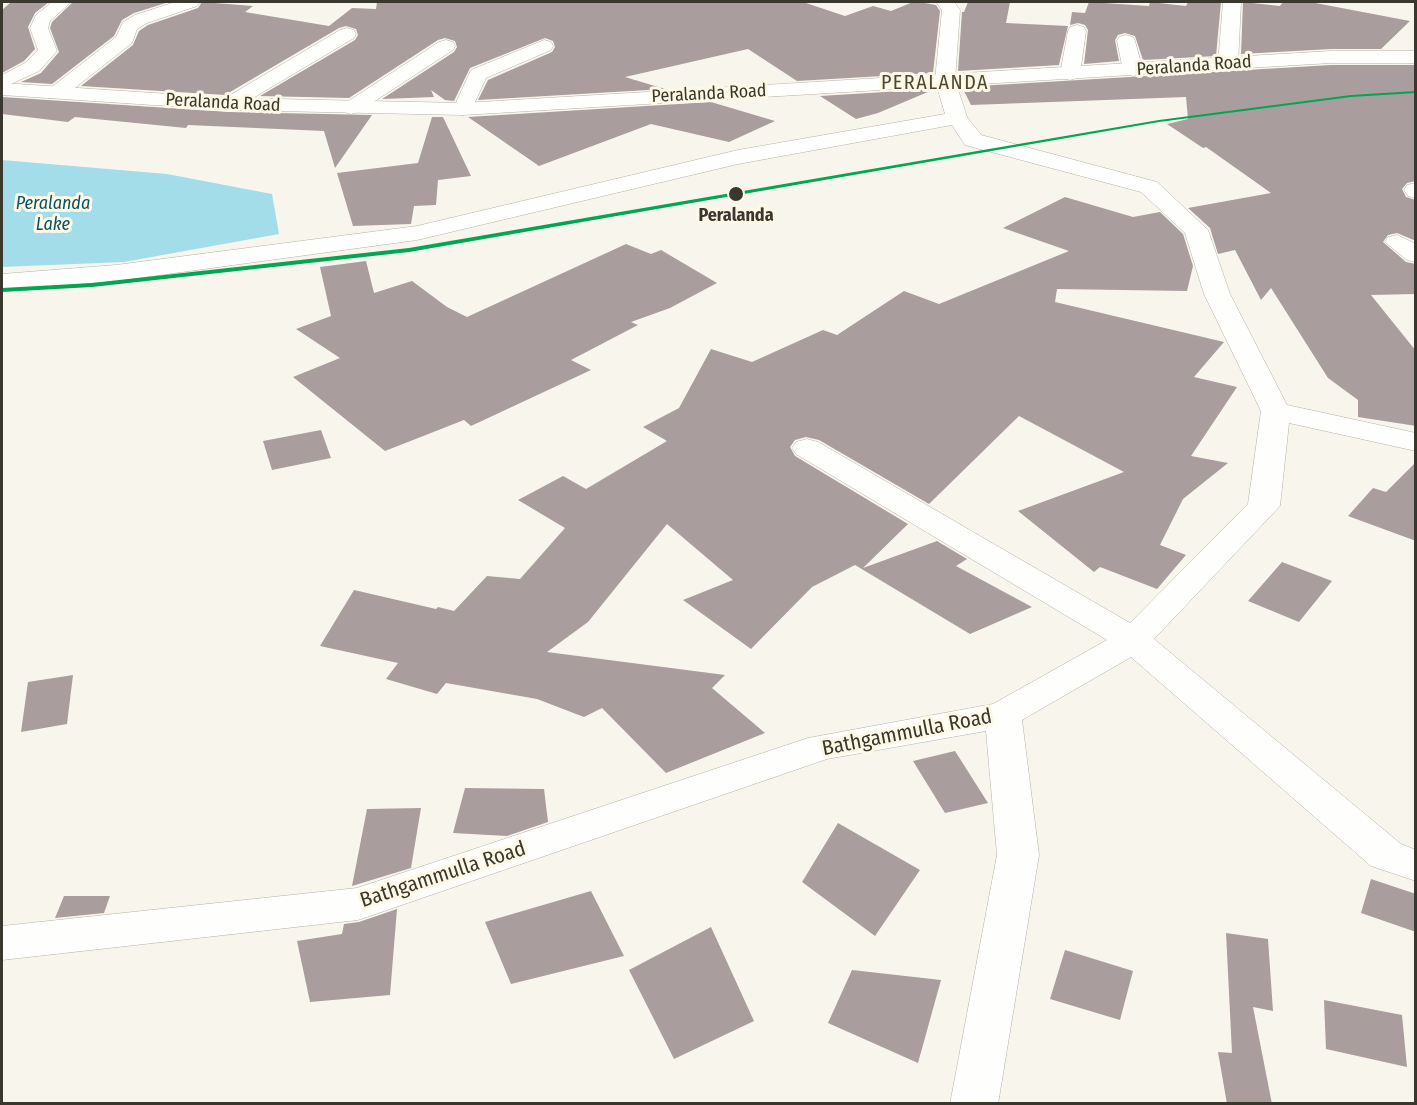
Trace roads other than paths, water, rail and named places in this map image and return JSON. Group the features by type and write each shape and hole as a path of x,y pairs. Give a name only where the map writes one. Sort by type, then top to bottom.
{"street":[{"path":"2,82 32,67 48,51 39,28 42,19 62,2"},
{"path":"55,94 125,39 129,26 148,16 191,2"},
{"path":"945,2 951,10 945,80 957,118 973,140 1149,188 1196,230 1217,294 1276,411 1416,442"},
{"path":"1228,64 1232,2"},
{"path":"1070,74 1077,31"},
{"path":"229,104 347,34"},
{"path":"1126,41 1133,70"},
{"path":"351,108 446,46"},
{"path":"463,109 478,74 544,46"},
{"name":"Peralanda Road","path":"2,89 229,104 463,109 1360,56 1416,57"},
{"path":"2,282 116,273 417,232 738,157 957,118"},
{"name":"Bathgammulla Road","path":"2,943 358,904 822,747 1003,715 1133,639 1264,506 1276,411"},
{"path":"807,448 1133,639 1386,855 1416,866"},
{"path":"974,1104 1018,855 1003,715"}],"water":[{"name":"Peralanda Lake","path":"2,160 167,174 272,194 279,234 124,262 2,267"}],"place":[{"name":"Peralanda","path":"736,194"}],"district":[{"name":"PERALANDA","path":"935,83"}]}
